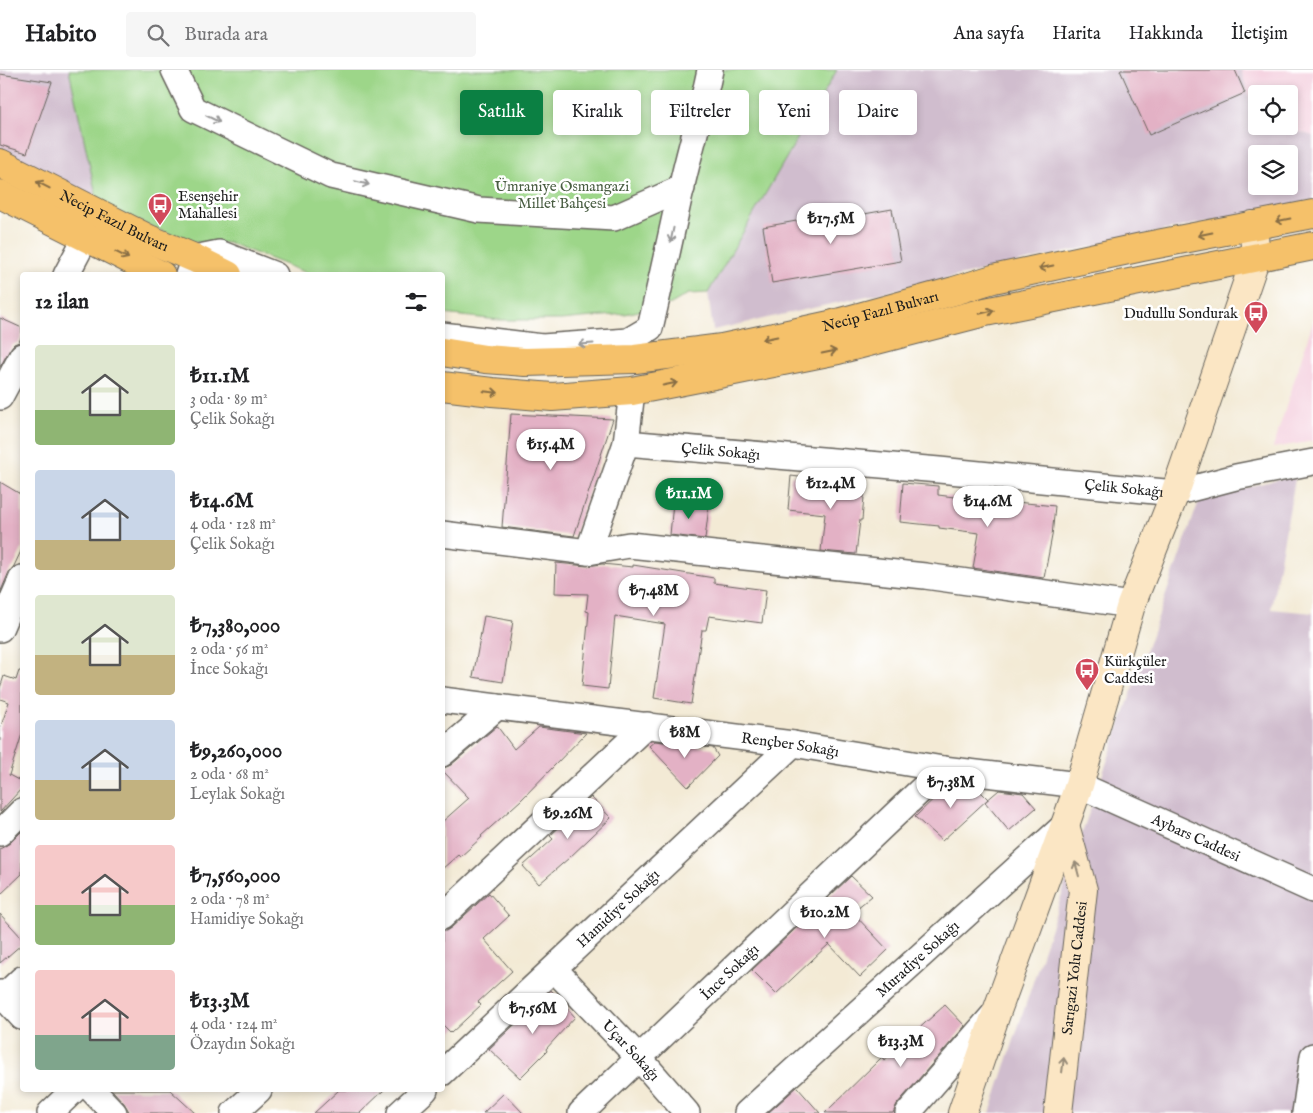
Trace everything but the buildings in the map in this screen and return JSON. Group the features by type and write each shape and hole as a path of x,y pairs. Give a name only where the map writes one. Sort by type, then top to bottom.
{"main road":[{"name":"Necip Fazıl Bulvarı","path":"0,163 149,239 191,267 214,272"},
{"name":"Necip Fazıl Bulvarı","path":"0,194 154,272"},
{"name":"Necip Fazıl Bulvarı","path":"445,352 485,359 525,362 636,359 722,348 830,325 993,279 1142,247 1313,214"},
{"path":"962,1113 1065,825 1131,605 1175,493 1256,257 1253,225"},
{"name":"Necip Fazıl Bulvarı","path":"445,386 552,397 632,391 838,350 985,312 1313,246"},
{"name":"Sarıgazi Yolu Caddesi","path":"1058,1113 1083,890 1065,825"}],"street":[{"path":"174,70 193,109 331,176 479,210 614,218 682,188"},
{"path":"445,335 542,347 628,341 650,328 710,70"},
{"path":"68,272 86,237"},
{"path":"191,267 219,253 267,272"},
{"path":"0,397 20,360"},
{"path":"588,552 626,443 632,391"},
{"name":"Çelik Sokağı","path":"626,443 940,470 1175,493"},
{"path":"1175,493 1236,477 1313,462"},
{"path":"445,534 588,552 629,545 925,576 1131,605"},
{"path":"0,629 20,583"},
{"name":"Rençber Sokağı","path":"445,700 793,744 943,768 1078,785"},
{"path":"445,751 497,707"},
{"path":"445,914 646,725"},
{"name":"Hamidiye Sokağı","path":"445,1070 793,744"},
{"name":"İnce Sokağı","path":"581,1113 943,768"},
{"name":"Aybars Caddesi","path":"1078,785 1313,890"},
{"path":"0,833 20,813"},
{"name":"Muradiye Sokağı","path":"747,1113 1065,825"},
{"name":"Uçar Sokağı","path":"554,969 639,1058 687,1113"},
{"path":"20,981 1,997 20,1015"},
{"path":"908,1113 997,1011"},
{"path":"1305,1113 1313,1056"},
{"path":"50,1113 72,1092"},
{"path":"94,1092 114,1113"},
{"path":"234,1113 256,1092"},
{"path":"400,1113 423,1092"}],"shaded area":[{"path":"0,70 69,70 98,204 0,158"},
{"path":"837,70 1241,70 1248,93 1248,135 1298,135 1298,132 1313,136 1313,200 1185,226 713,330 708,293 799,135 829,135 829,90 825,90"},
{"path":"1241,70 1313,70 1313,136 1298,132 1298,85 1248,85 1248,93"},
{"path":"1313,321 1313,441 1273,448"},
{"path":"1296,474 1271,609 1313,613 1313,1113 990,1113 1084,827 1199,501"}],"green space":[{"name":"Ümraniye Osmangazi Millet Bahçesi","path":"69,70 837,70 825,90 759,90 759,135 799,135 708,293 688,294 671,304 625,314 561,320 499,320 445,314 445,272 304,272 229,243 188,242 98,204"}],"place":[{"name":"Esenşehir Mahallesi","path":"160,226"},
{"name":"Dudullu Sondurak","path":"1256,334"},
{"name":"Kürkçüler Caddesi","path":"1087,691"}]}
